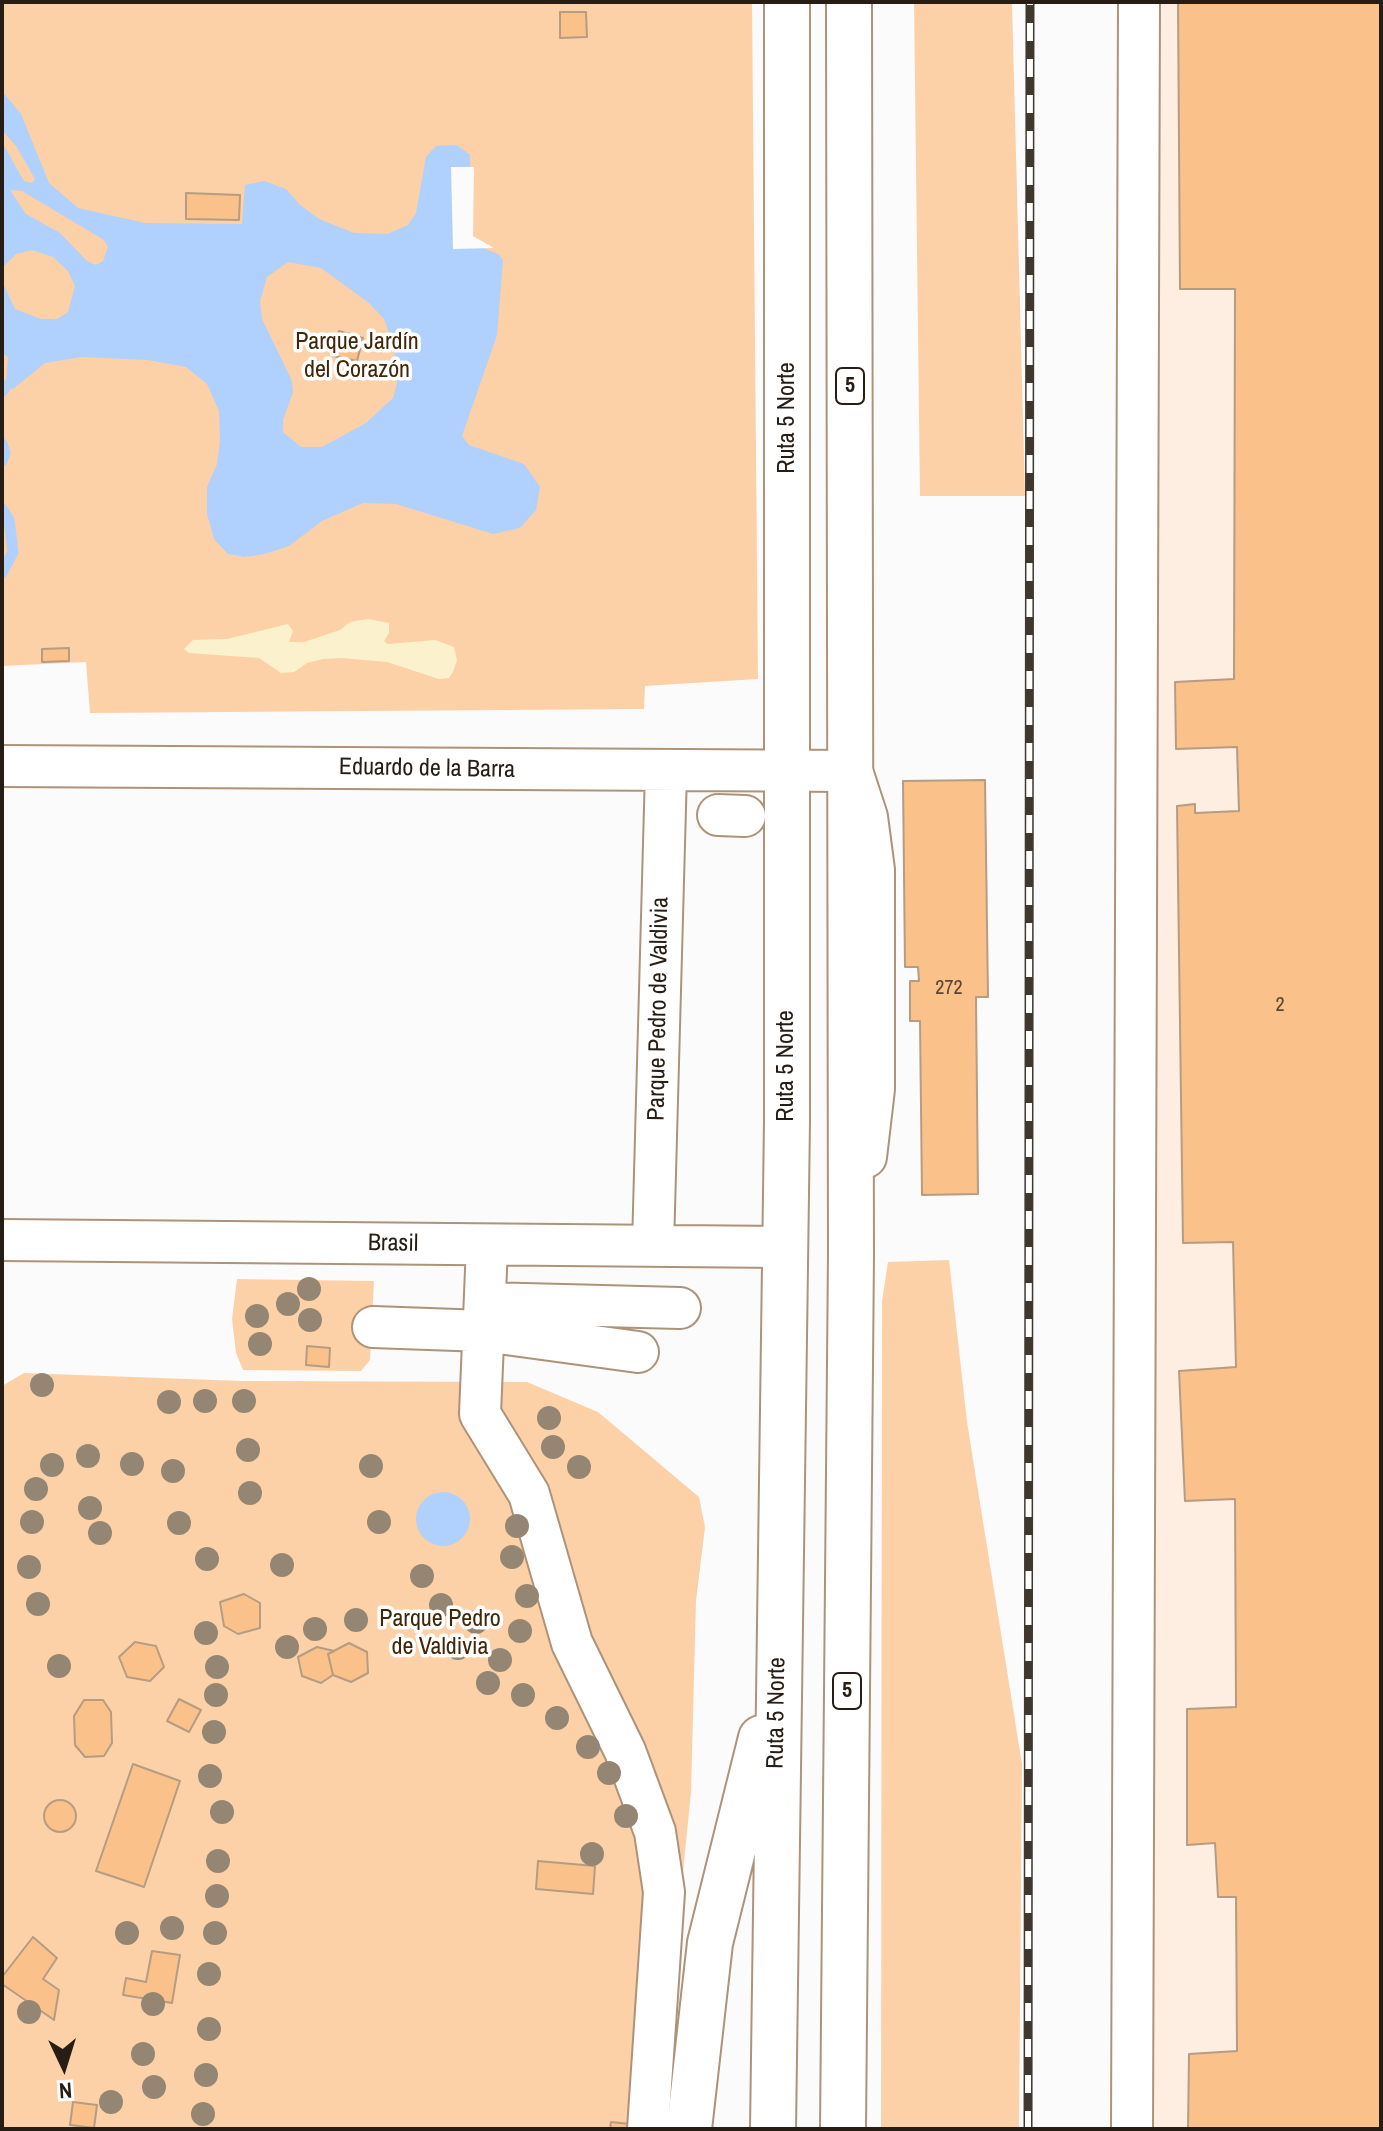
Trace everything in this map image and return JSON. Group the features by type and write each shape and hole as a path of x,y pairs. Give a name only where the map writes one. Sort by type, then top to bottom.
{"highway":[{"name":"Ruta 5 Norte","path":"773,2129 789,769 787,2"},
{"name":"5","path":"843,2129 851,1254 849,2"},
{"path":"689,2129 710,1943 728,1859 777,1678"}],"street":[{"path":"1132,2129 1139,2"},
{"name":"Eduardo de la Barra","path":"2,766 852,771"},
{"name":"Parque Pedro de Valdivia","path":"653,1246 666,771"},
{"name":"Brasil","path":"2,1240 785,1247"},
{"path":"487,1246 480,1414 529,1494 572,1643 625,1751 655,1832 664,1892 648,2129"},
{"path":"373,1327 485,1317 680,1308"},
{"path":"485,1317 638,1352"}],"shaded area":[{"path":"1129,2 1381,2 1381,2129 1111,2129"}],"green space":[{"name":"Parque Jardín del Corazón","path":"2,2 752,2 758,679 645,686 644,709 90,713 86,662 2,666"},
{"path":"914,2 1012,2 1025,496 920,496"},
{"path":"949,1260 967,1422 1022,1764 1019,2129 881,2129 882,1301 888,1262"},
{"path":"237,1279 374,1281 370,1360 361,1371 243,1370 236,1353 232,1319"},
{"name":"Parque Pedro de Valdivia","path":"24,1373 242,1381 527,1382 598,1412 699,1497 705,1527 696,1601 691,1792 673,1972 665,2129 2,2129 2,1386"}],"sand":[{"path":"368,619 389,623 389,633 384,641 388,644 435,640 454,647 457,660 449,678 439,679 387,662 342,658 323,659 307,663 294,672 281,673 259,658 189,653 184,649 193,640 227,639 288,624 293,631 289,642 304,642 340,630 350,622"}],"water":[{"path":"2,91 21,114 49,183 78,208 145,223 242,224 245,185 264,181 286,189 300,205 319,219 354,233 387,234 408,225 416,213 426,157 436,146 457,145 470,155 471,243 498,254 503,260 497,335 462,436 469,445 524,464 540,487 536,510 520,528 493,534 396,504 363,503 322,521 289,546 244,557 228,554 214,539 207,514 207,487 217,464 220,441 219,411 207,384 186,367 148,360 82,357 45,363 13,389 6,386 8,357 2,353 2,281 15,309 41,319 57,319 68,312 75,286 68,271 53,257 32,250 16,254 4,266 2,279 2,142 24,181 32,183 35,179 16,146 2,130","holes":["10,190 22,191 104,240 108,247 103,261 96,265 87,261 60,233 26,214","288,262 321,268 369,303 384,319 394,347 397,383 393,398 366,423 322,447 301,447 283,432 283,420 293,392 292,381 262,319 260,301 267,277"]},
{"path":"443,1492 462,1500 470,1519 462,1538 443,1546 424,1538 416,1519 424,1500"}],"pier":[{"path":"451,167 474,167 473,236 494,248 453,249"}],"building":[{"path":"1178,2 1381,2 1381,2129 1188,2129 1189,2054 1237,2051 1236,1897 1218,1897 1215,1843 1187,1845 1187,1709 1236,1707 1235,1499 1185,1501 1179,1371 1236,1367 1233,1242 1183,1243 1177,806 1195,804 1195,813 1239,811 1237,747 1176,749 1175,682 1234,679 1235,289 1180,289"},
{"path":"560,12 586,12 587,37 560,38"},
{"path":"186,193 240,195 239,220 186,219"},
{"path":"339,331 363,338 357,361 333,356"},
{"path":"69,648 69,661 42,662 42,649"},
{"path":"985,780 988,997 976,997 978,1194 922,1195 920,1021 910,1021 910,981 919,981 918,967 905,967 903,781"},
{"path":"307,1346 330,1348 329,1367 306,1365"},
{"path":"244,1594 260,1603 260,1628 238,1634 224,1626 220,1602"},
{"path":"135,1642 156,1646 164,1667 150,1681 127,1677 119,1657"},
{"path":"349,1643 367,1652 368,1673 351,1682 333,1675 328,1654"},
{"path":"317,1647 334,1651 328,1654 333,1675 321,1683 302,1676 298,1657"},
{"path":"179,1699 201,1710 189,1732 167,1721"},
{"path":"84,1700 103,1700 111,1712 112,1743 104,1756 85,1757 75,1745 74,1716"},
{"path":"133,1764 180,1781 144,1887 96,1871"},
{"path":"60,1800 71,1805 76,1816 71,1827 60,1832 49,1827 44,1816 49,1805"},
{"path":"538,1861 595,1866 593,1894 536,1889"},
{"path":"33,1937 57,1958 43,1979 59,1990 54,2020 2,1984 2,1977"},
{"path":"152,1951 180,1955 172,2003 123,1995 126,1978 146,1982"},
{"path":"73,2102 97,2105 94,2128 70,2125"},
{"path":"611,2122 630,2124 630,2129 610,2129"}],"waterway":[{"path":"2,392 6,386"},
{"path":"2,444 5,453 2,461"},
{"path":"2,509 9,520 13,552 2,573"}],"railway":[{"path":"1028,2129 1030,2"}]}
